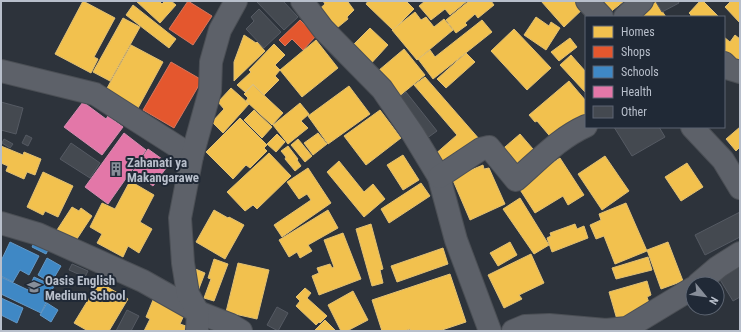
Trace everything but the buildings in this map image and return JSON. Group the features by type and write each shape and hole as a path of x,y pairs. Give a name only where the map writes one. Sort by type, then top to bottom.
{"street":[{"path":"197,321 188,294 180,218 192,156 210,91 211,62 220,30 236,1"},
{"path":"302,1 323,29 382,89 413,134 439,177 456,240 490,331"},
{"path":"587,1 601,16"},
{"path":"626,16 642,1"},
{"path":"725,64 730,69 740,72"},
{"path":"1,71 95,94 192,156"},
{"path":"439,177 480,149 489,147 516,180 552,148 585,127"},
{"path":"693,128 723,160 740,188"},
{"path":"1,223 38,234 143,281 197,321 231,324 241,331"},
{"path":"707,276 718,267 740,253"},
{"path":"513,331 525,326 549,325 606,330 627,328 685,293"}],"place":[{"name":"Zahanati ya Makangarawe","path":"116,169"},
{"name":"Oasis English Medium School","path":"34,287"}]}
